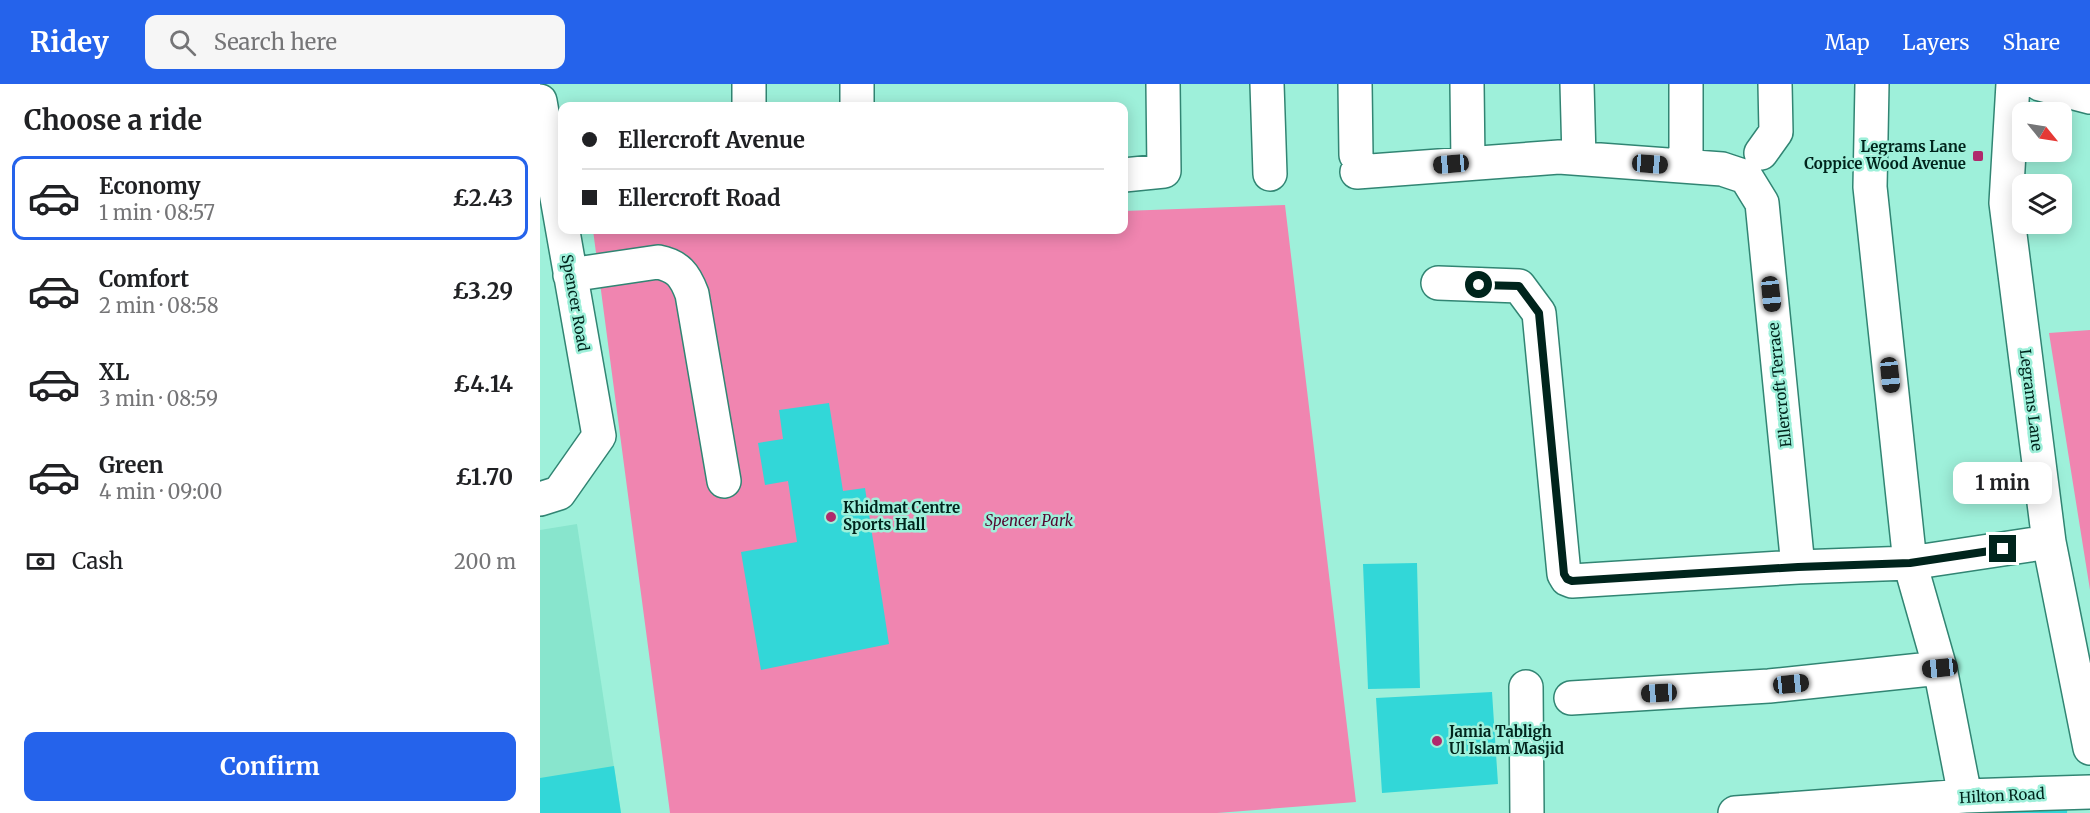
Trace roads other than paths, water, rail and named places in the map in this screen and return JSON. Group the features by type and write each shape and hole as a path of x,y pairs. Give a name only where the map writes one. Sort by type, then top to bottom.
{"street":[{"path":"749,84 749,102"},
{"path":"857,84 857,102"},
{"path":"1128,175 1164,171 1163,84"},
{"path":"1268,84 1270,174"},
{"path":"1355,84 1356,163 1468,163 1559,157 1579,159 1577,84"},
{"path":"1467,84 1468,163"},
{"path":"1686,84 1686,151"},
{"path":"1761,153 1776,132 1775,84"},
{"path":"1872,84 1870,187 1910,563 1940,668 1954,803"},
{"name":"Legrams Lane","path":"2013,84 2006,203 2049,542 2090,748"},
{"path":"2040,84 2090,97"},
{"name":"Spencer Road","path":"540,101 558,201"},
{"name":"Ellercroft Terrace","path":"1579,159 1722,169 1746,177 1762,203 1798,567"},
{"name":"Spencer Road","path":"549,496 598,436 559,265 560,234"},
{"path":"559,265 658,262 670,264 686,278 692,294 724,481"},
{"path":"1438,283 1519,286 1539,313 1564,574 1567,579 1572,581 1798,567 1910,563 2049,542"},
{"path":"1571,698 1769,686 1940,668"},
{"path":"1526,687 1527,813"},
{"name":"Hilton Road","path":"1735,813 1954,803 2090,792"}],"place":[{"name":"Legrams Lane Coppice Wood Avenue","path":"1978,156"},
{"name":"Khidmat Centre Sports Hall","path":"831,517"},
{"name":"Jamia Tabligh Ul Islam Masjid","path":"1437,741"}],"park label":[{"name":"Spencer Park","path":"1029,521"}]}
